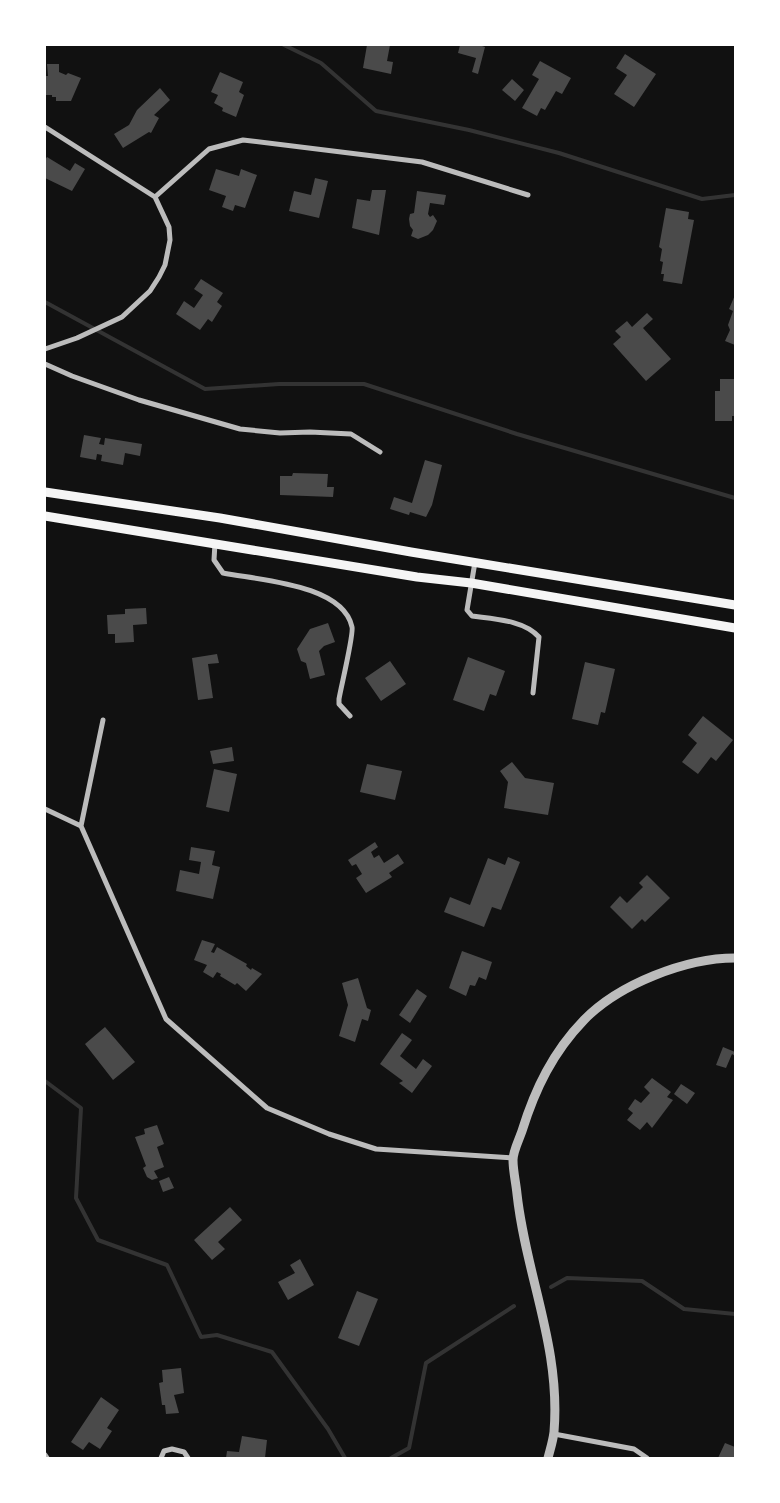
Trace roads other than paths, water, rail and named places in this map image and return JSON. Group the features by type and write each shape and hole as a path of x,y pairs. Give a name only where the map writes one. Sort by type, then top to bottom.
{"main road":[{"path":"45,492 220,518 411,552 735,604"},
{"path":"45,516 215,542 417,577 472,583 735,628"}],"street":[{"path":"45,127 155,197 169,227 170,240 165,265 150,291 122,317 77,338 45,349"},
{"path":"155,197 209,149 243,140 422,162 528,195"},
{"path":"45,364 72,376 139,400 240,430 351,434 380,452"},
{"path":"215,542 214,560 223,573 293,584 318,592 345,611 353,628 339,704 350,716"},
{"path":"475,561 467,610 472,616 520,624 533,630 539,637 533,692"},
{"path":"103,720 81,826 166,1019 267,1108 328,1134 376,1149 513,1158"},
{"path":"45,809 81,826"},
{"path":"548,1458 554,1434 554,1386 550,1346 519,1215 513,1158 530,1107 538,1086 550,1064 569,1036 594,1010 608,999 635,984 659,974 717,958 735,958"},
{"path":"554,1434 634,1449 647,1458"},
{"path":"161,1458 164,1451 172,1449 184,1452 188,1458"}],"waterway":[{"path":"284,45 321,63 376,111 469,130 559,153 702,199 735,195"},
{"path":"45,302 205,389 279,384 364,384 517,434 735,498"},
{"path":"45,1081 81,1108 76,1198 98,1240 167,1265 201,1337 217,1335 272,1352 328,1429 345,1458"},
{"path":"551,1287 567,1278 642,1281 684,1309 735,1314"},
{"path":"391,1458 409,1448 426,1363 514,1306"}]}
